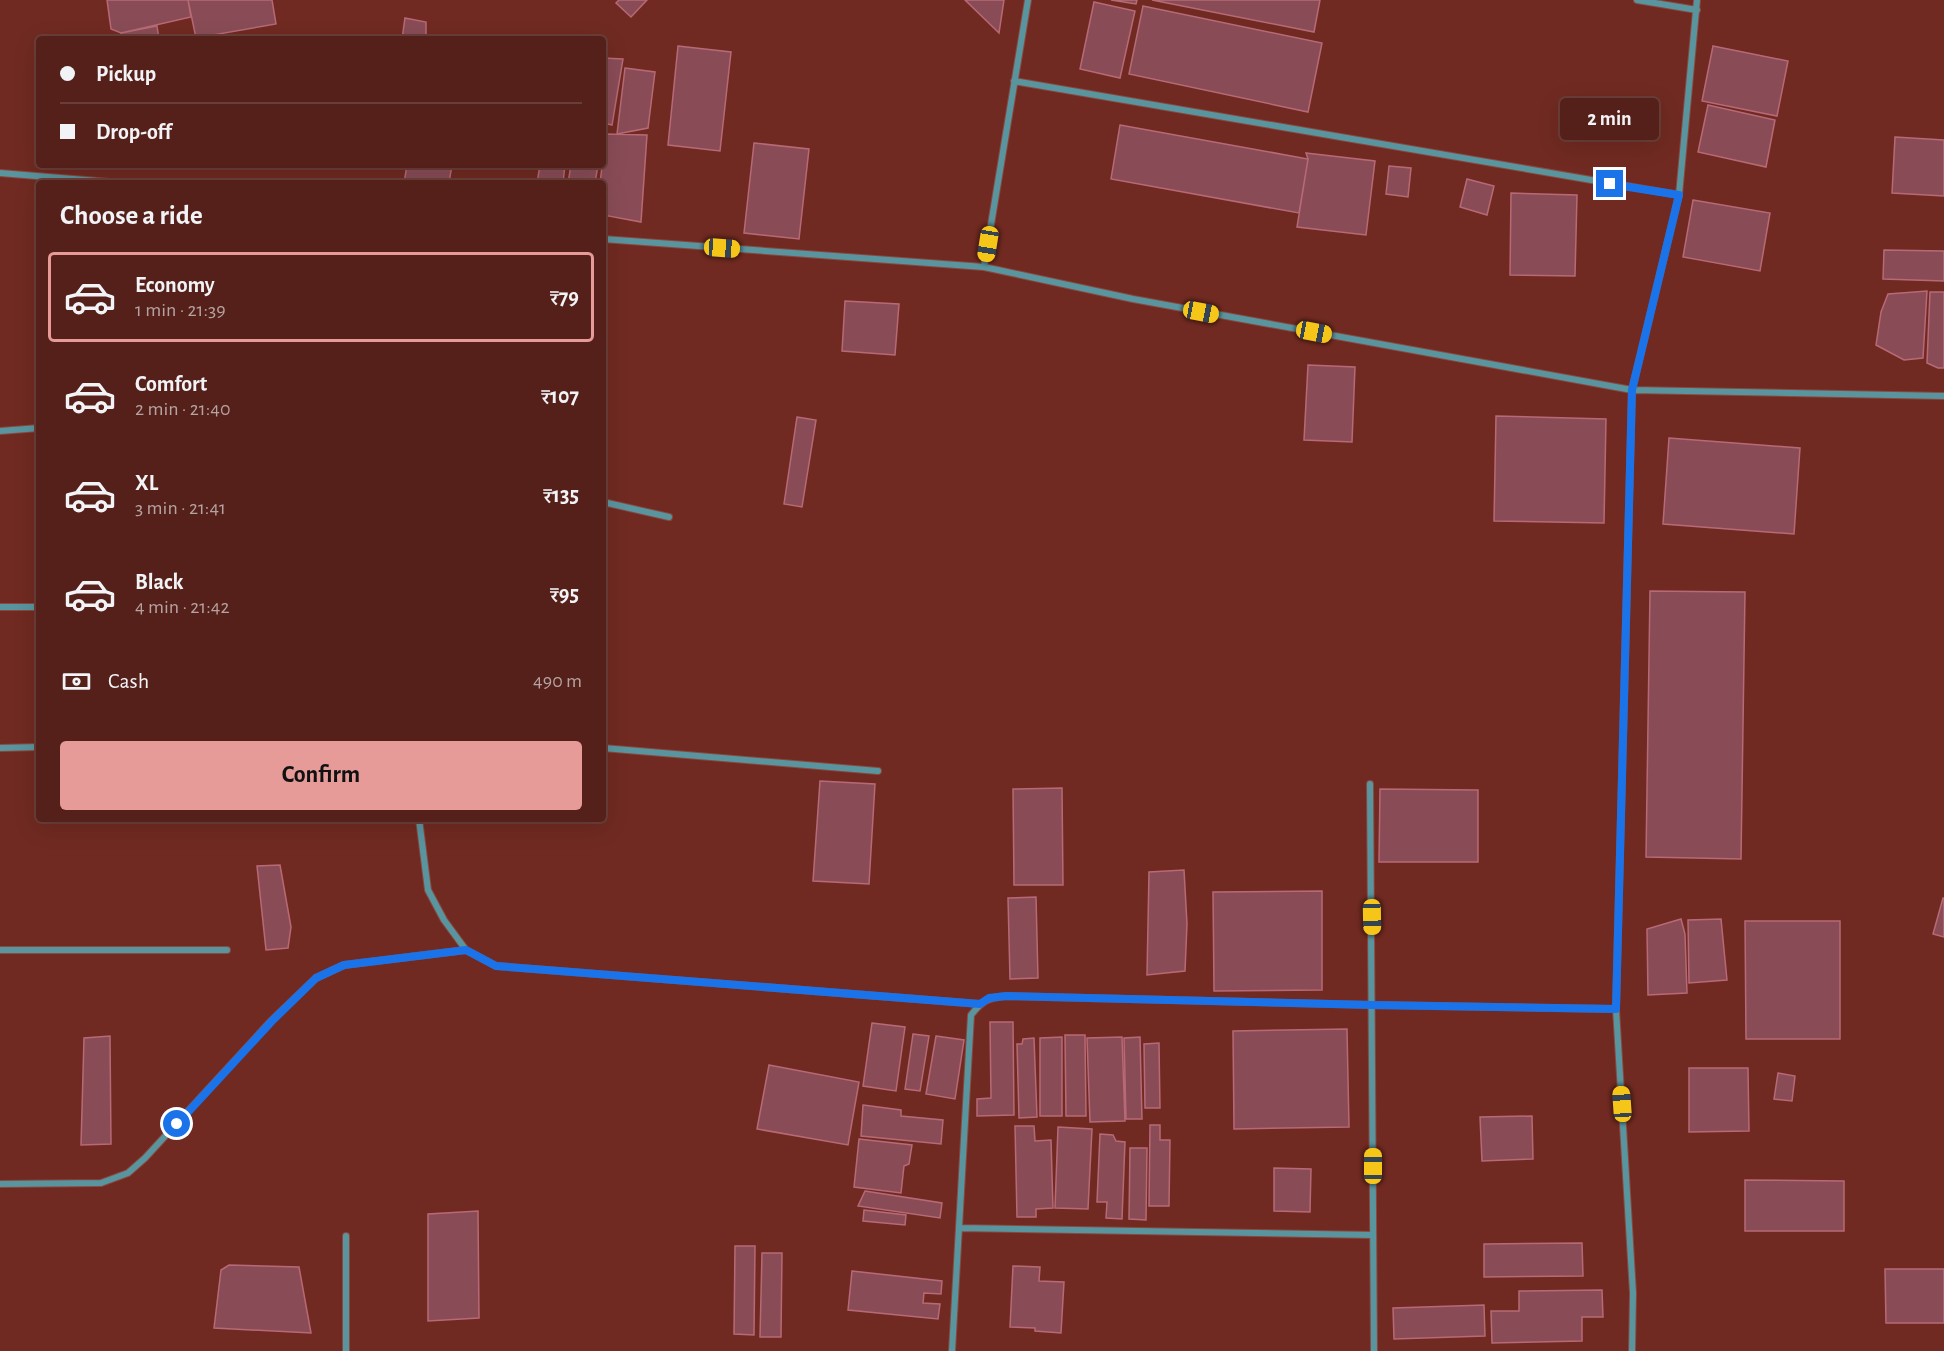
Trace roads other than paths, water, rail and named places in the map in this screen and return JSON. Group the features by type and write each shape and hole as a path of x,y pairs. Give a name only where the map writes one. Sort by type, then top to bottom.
{"street":[{"path":"984,267 1028,0"},
{"path":"1637,0 1697,10"},
{"path":"1632,1351 1634,1293 1616,1009 1632,390 1679,195 1697,0"},
{"path":"1014,81 1679,195"},
{"path":"0,173 85,180"},
{"path":"606,239 984,267 1133,299 1632,390 1944,396"},
{"path":"0,431 36,428"},
{"path":"606,503 669,517"},
{"path":"0,608 36,606"},
{"path":"0,748 36,747"},
{"path":"606,748 878,771"},
{"path":"1370,784 1374,1351"},
{"path":"419,822 428,890 444,920 466,950 496,966 980,1004"},
{"path":"0,950 227,950"},
{"path":"0,1184 101,1182 128,1173 146,1158 272,1021 316,978 344,965 466,950"},
{"path":"952,1351 971,1015 980,1004 989,998 1006,996 1616,1009"},
{"path":"960,1228 1373,1235"},
{"path":"346,1236 346,1351"}]}
